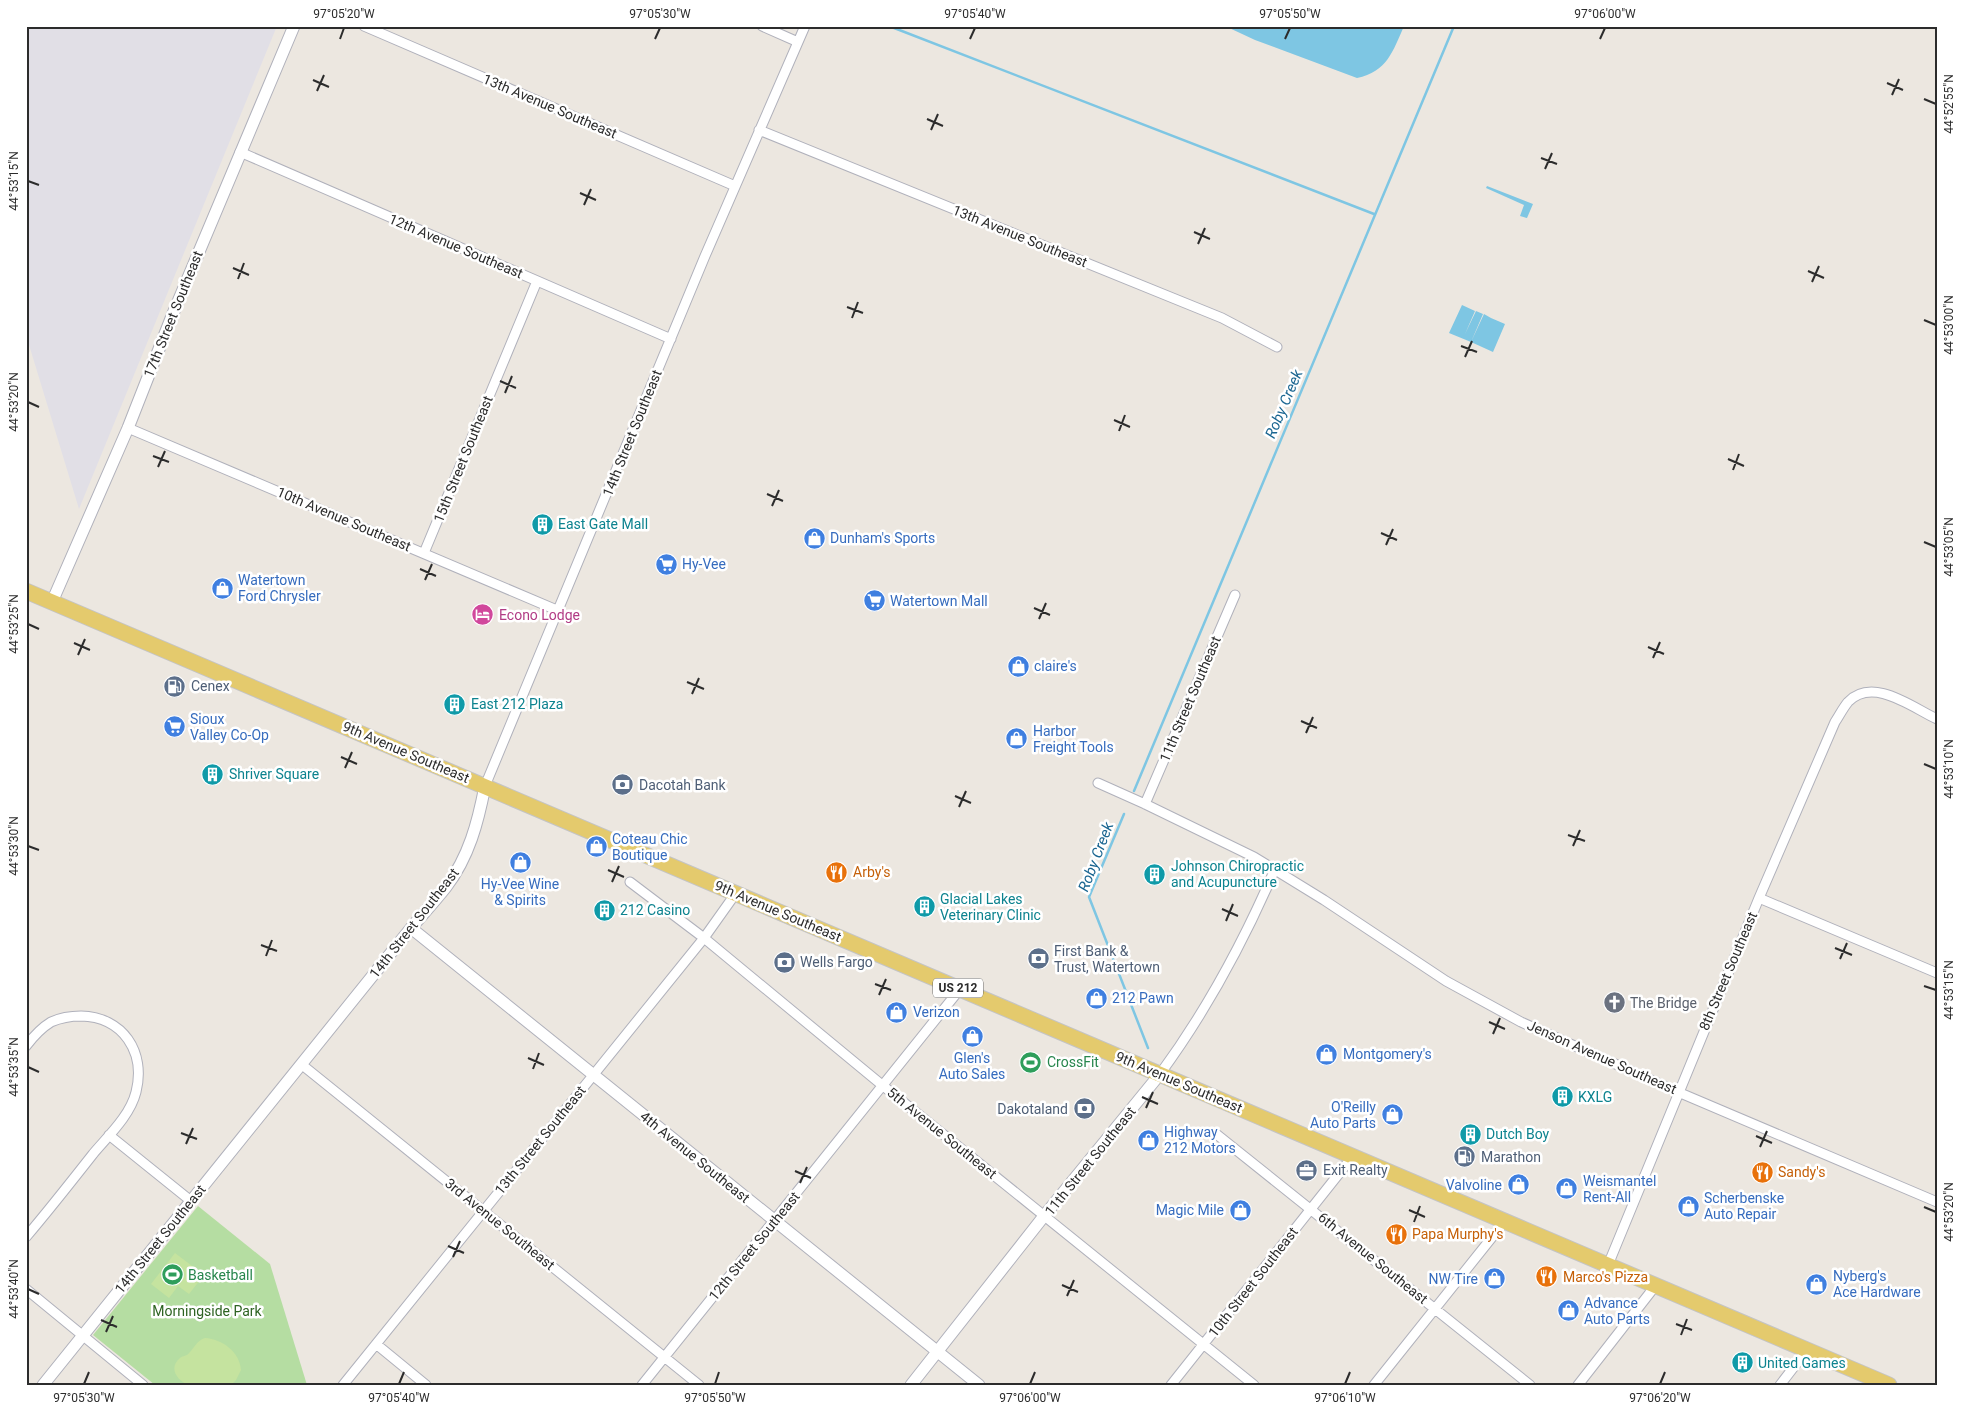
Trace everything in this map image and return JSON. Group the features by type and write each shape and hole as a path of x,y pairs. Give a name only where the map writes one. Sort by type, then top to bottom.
{"main road":[{"name":"9th Avenue Southeast","path":"26,590 1889,1385"}],"street":[{"name":"17th Street Southeast","path":"52,602 128,428 172,316 294,26"},
{"name":"13th Avenue Southeast","path":"364,26 735,186"},
{"path":"762,26 798,42"},
{"name":"14th Street Southeast","path":"43,1385 411,928 447,886 464,857 479,818 485,786 735,186 805,26"},
{"name":"13th Avenue Southeast","path":"760,130 1222,318 1277,347"},
{"name":"12th Avenue Southeast","path":"240,152 671,339"},
{"name":"15th Street Southeast","path":"424,553 536,281"},
{"name":"10th Avenue Southeast","path":"128,428 559,611"},
{"name":"11th Street Southeast","path":"1145,804 1235,594"},
{"name":"8th Street Southeast","path":"1608,1265 1759,898 1835,722 1847,703 1856,696 1881,692 1896,697 1937,719"},
{"name":"Jenson Avenue Southeast","path":"1098,784 1214,836 1275,869 1446,981 1481,1001 1568,1044 1937,1202"},
{"name":"11th Street Southeast","path":"911,1385 1175,1054 1227,970 1275,869"},
{"name":"5th Avenue Southeast","path":"630,882 704,938 882,1085 1254,1385"},
{"name":"13th Street Southeast","path":"343,1385 704,938 736,893"},
{"path":"1759,898 1937,973"},
{"name":"4th Avenue Southeast","path":"411,928 979,1385"},
{"name":"12th Street Southeast","path":"642,1385 960,989"},
{"path":"26,1046 41,1030 52,1022 75,1016 99,1018 112,1023 122,1033 132,1046 139,1070 138,1083 130,1105 109,1135 26,1237"},
{"name":"3rd Avenue Southeast","path":"301,1064 699,1385"},
{"name":"6th Avenue Southeast","path":"1215,1133 1530,1385"},
{"path":"109,1135 191,1201"},
{"name":"10th Street Southeast","path":"1172,1385 1353,1156"},
{"path":"1374,1385 1505,1221"},
{"path":"1578,1385 1656,1285"},
{"path":"26,1289 143,1385"},
{"path":"376,1344 426,1385"},
{"path":"1780,1385 1807,1350"}],"shaded area":[{"path":"26,26 277,26 79,509 26,335"}],"green space":[{"name":"Morningside Park","path":"198,1206 270,1264 307,1385 155,1385 93,1335"},
{"name":"Basketball","path":"175,1253 204,1275 189,1294 178,1286 169,1298 151,1284"},
{"path":"205,1338 218,1341 234,1352 240,1363 241,1370 231,1385 189,1385 176,1374 174,1370 176,1362 181,1357 187,1355 197,1343"}],"water":[{"path":"1225,26 1404,26 1392,52 1382,66 1367,75 1357,78 1255,40"},
{"path":"1487,186 1533,204 1527,218 1520,216 1524,205 1486,188"},
{"path":"1462,305 1475,311 1465,334 1476,311 1483,314 1471,342 1449,333"},
{"path":"1484,314 1505,324 1493,352 1471,342"}],"waterway":[{"path":"889,26 1374,214"},
{"name":"Roby Creek","path":"1134,791 1454,26"},
{"name":"Roby Creek","path":"1124,814 1089,897 1148,1048"}],"place":[{"name":"East Gate Mall","path":"542,524"},
{"name":"Dunham's Sports","path":"814,538"},
{"name":"Hy-Vee","path":"666,564"},
{"name":"Watertown Ford Chrysler","path":"222,588"},
{"name":"Watertown Mall","path":"874,601"},
{"name":"Econo Lodge","path":"483,615"},
{"name":"claire's","path":"1018,666"},
{"name":"Cenex","path":"175,686"},
{"name":"East 212 Plaza","path":"455,704"},
{"name":"Sioux Valley Co-Op","path":"174,727"},
{"name":"Harbor Freight Tools","path":"1017,739"},
{"name":"Shriver Square","path":"213,774"},
{"name":"Dacotah Bank","path":"623,785"},
{"name":"Coteau Chic Boutique","path":"596,847"},
{"name":"Hy-Vee Wine & Spirits","path":"520,862"},
{"name":"Arby's","path":"837,872"},
{"name":"Johnson Chiropractic and Acupuncture","path":"1155,874"},
{"name":"Glacial Lakes Veterinary Clinic","path":"924,907"},
{"name":"212 Casino","path":"604,910"},
{"name":"First Bank & Trust, Watertown","path":"1038,959"},
{"name":"Wells Fargo","path":"784,962"},
{"name":"212 Pawn","path":"1096,998"},
{"name":"The Bridge","path":"1614,1003"},
{"name":"Verizon","path":"897,1012"},
{"name":"Glen's Auto Sales","path":"972,1036"},
{"name":"Montgomery's","path":"1327,1054"},
{"name":"CrossFit","path":"1031,1062"},
{"name":"KXLG","path":"1562,1097"},
{"name":"Dakotaland","path":"1084,1109"},
{"name":"O'Reilly Auto Parts","path":"1392,1115"},
{"name":"Dutch Boy","path":"1470,1134"},
{"name":"Highway 212 Motors","path":"1148,1140"},
{"name":"Marathon","path":"1465,1157"},
{"name":"Exit Realty","path":"1307,1170"},
{"name":"Sandy's","path":"1762,1172"},
{"name":"Valvoline","path":"1518,1185"},
{"name":"Weismantel Rent-All","path":"1567,1189"},
{"name":"Scherbenske Auto Repair","path":"1688,1206"},
{"name":"Magic Mile","path":"1240,1210"},
{"name":"Papa Murphy's","path":"1396,1234"},
{"name":"Basketball","path":"172,1275"},
{"name":"Marco's Pizza","path":"1547,1277"},
{"name":"NW Tire","path":"1494,1279"},
{"name":"Nyberg's Ace Hardware","path":"1817,1284"},
{"name":"Advance Auto Parts","path":"1568,1311"},
{"name":"United Games","path":"1742,1363"}]}
